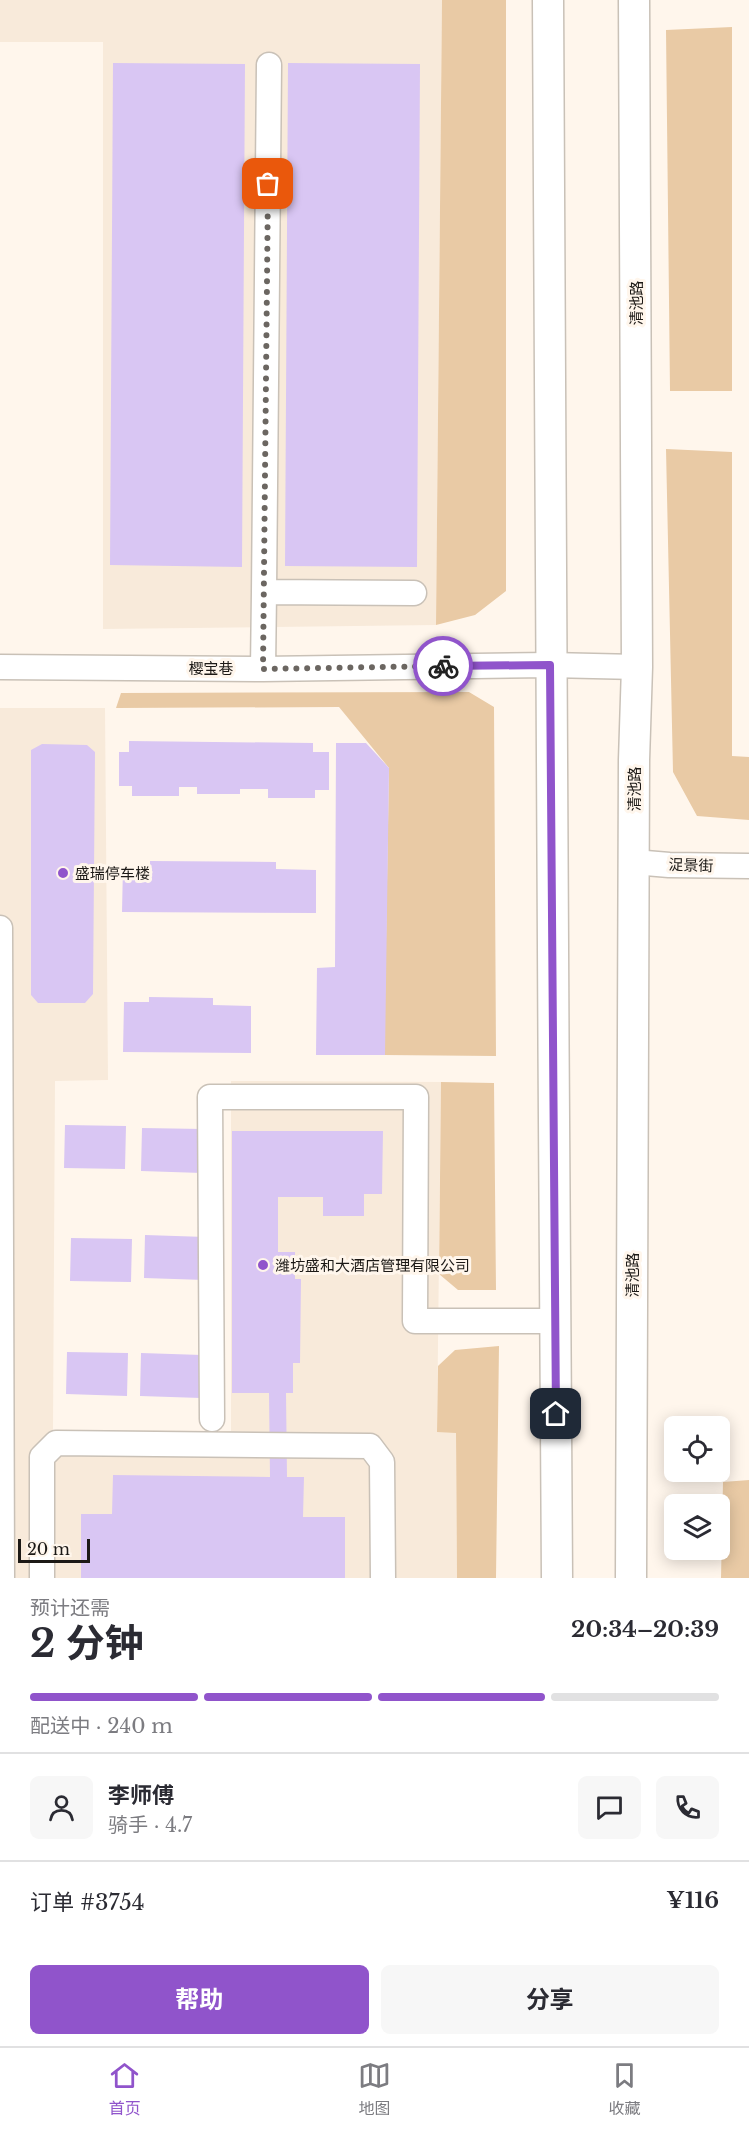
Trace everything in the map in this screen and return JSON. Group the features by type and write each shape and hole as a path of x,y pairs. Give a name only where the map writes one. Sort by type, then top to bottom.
{"main road":[{"path":"548,0 557,1578"},
{"name":"清池路","path":"631,1578 637,667 634,0"}],"street":[{"path":"263,669 269,64"},
{"path":"264,592 414,593"},
{"name":"樱宝巷","path":"0,668 263,669 550,665 637,667"},
{"name":"浞景街","path":"634,862 749,866"},
{"path":"0,928 2,1578"},
{"path":"212,1419 210,1097 416,1097 415,1321 555,1320"},
{"path":"42,1578 42,1457 56,1443 370,1446 382,1462 383,1578"}],"shaded area":[{"path":"0,0 442,0 436,625 103,629 103,42 0,42"},
{"path":"442,0 506,0 506,591 475,615 436,625"},
{"path":"732,27 732,391 670,391 666,30"},
{"path":"666,449 732,452 732,756 749,757 749,820 697,816 673,772"},
{"path":"469,692 494,707 496,1056 384,1055 389,768 339,707 116,708 121,693"},
{"path":"0,708 105,708 108,1080 55,1081 53,1430 231,1431 231,1081 441,1082 437,1432 456,1432 457,1578 0,1578"},
{"path":"441,1082 494,1083 496,1290 458,1290 439,1274"},
{"path":"499,1346 496,1578 457,1578 456,1433 437,1432 438,1366 455,1350"},
{"path":"749,1480 749,1578 721,1578 721,1560 730,1560 730,1494 723,1494 723,1482"}],"building":[{"path":"113,63 245,64 242,567 110,565"},
{"path":"288,63 420,64 417,567 285,566"},
{"path":"129,741 313,743 313,752 329,752 329,790 315,790 315,798 268,798 268,789 240,789 240,794 197,794 197,787 179,787 179,796 132,796 132,786 119,786 119,752 129,752"},
{"path":"336,743 366,743 389,768 385,1055 316,1055 317,968 335,967"},
{"name":"盛瑞停车楼","path":"42,744 87,745 95,752 93,994 85,1003 38,1003 31,995 31,750"},
{"path":"150,861 276,862 276,869 316,870 316,913 122,912 123,866 150,866"},
{"path":"149,997 213,998 213,1005 251,1006 251,1053 123,1052 124,1002 149,1002"},
{"path":"65,1125 126,1126 125,1169 64,1168"},
{"path":"142,1128 203,1129 202,1173 141,1171"},
{"path":"232,1131 383,1131 382,1194 364,1194 364,1216 323,1216 323,1197 278,1197 278,1252 295,1252 295,1279 301,1279 300,1363 293,1363 293,1393 286,1393 287,1477 304,1477 303,1517 345,1517 345,1578 81,1578 81,1514 112,1514 113,1475 270,1477 269,1393 232,1393"},
{"path":"145,1235 206,1237 205,1280 144,1278"},
{"path":"71,1238 132,1239 131,1282 70,1281"},
{"path":"67,1352 128,1353 127,1396 66,1394"},
{"path":"141,1353 202,1355 201,1398 140,1396"}],"way so far":[{"path":"268,184 263,669 443,666"}],"place":[{"name":"盛瑞停车楼","path":"63,873"},
{"name":"潍坊盛和大酒店管理有限公司","path":"263,1265"}],"route":[{"path":"443,666 550,665 556,1414"}]}
